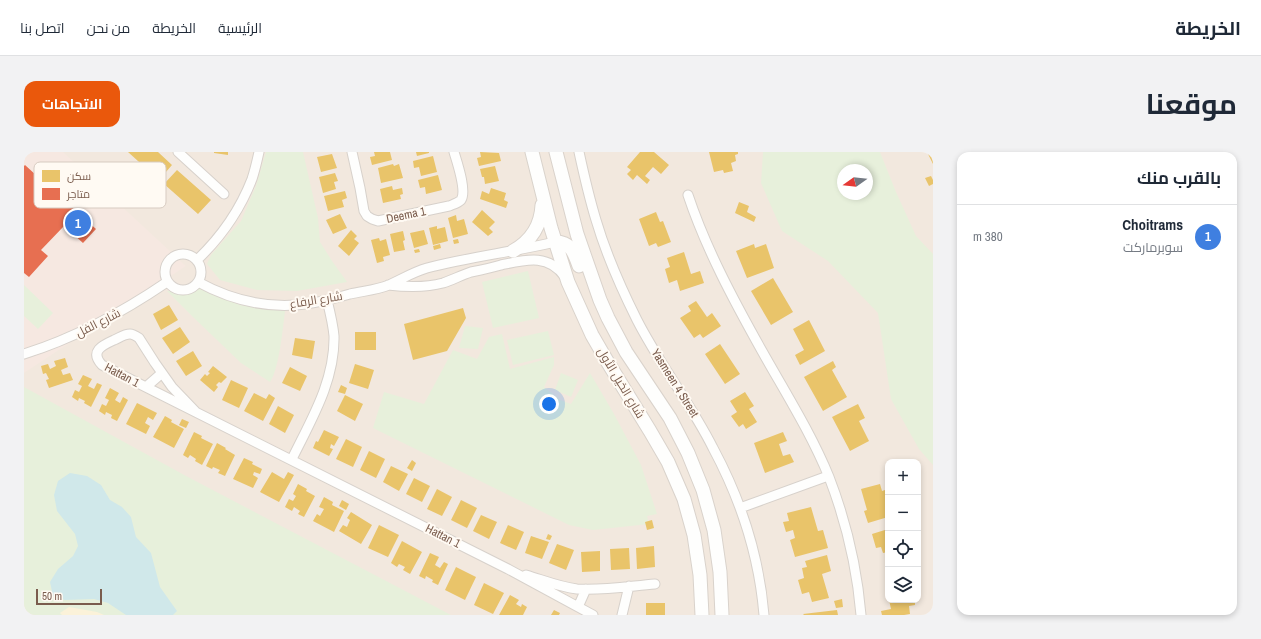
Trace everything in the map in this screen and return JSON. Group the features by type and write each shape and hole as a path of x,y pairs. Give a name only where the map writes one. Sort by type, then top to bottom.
{"main road":[{"name":"شارع الخيل الأول","path":"532,152 555,242 568,282 592,335 606,361 668,462 684,499 694,535 700,575 702,615"},
{"name":"شارع الخيل الأول","path":"556,152 580,244 600,300 626,352 670,418 688,453 703,490 714,530 720,572 722,615"},
{"path":"513,251 527,241 537,228 542,212 543,195"},
{"path":"555,242 565,244 573,251 586,287 600,300"}],"street":[{"path":"197,260 218,238 241,204 252,178 259,152"},
{"name":"Deema 1","path":"352,152 364,211 372,220 378,221 449,206 456,204 461,200 463,193 454,152"},
{"name":"Yasmeen 4 Street","path":"578,152 596,219 622,288 656,354 713,448 740,508 751,538 762,587 764,615"},
{"path":"183,154 224,194"},
{"path":"688,195 694,213 716,264 737,305 801,419 828,476 842,513 852,551 861,615"},
{"name":"شارع الرفاع","path":"198,282 241,300 262,304 306,304 388,285 408,275 428,268 555,242"},
{"path":"186,254 197,260 201,271 198,282 189,289 183,290 172,286 168,282 164,271 169,260 174,256 186,254"},
{"name":"شارع الرفاع","path":"388,285 410,287 432,285 472,272 529,260 543,261 551,264 558,269 568,282"},
{"name":"شارع الفل","path":"24,354 58,342 98,324 168,282"},
{"path":"292,459 326,388 330,371 334,336 332,318 327,300"},
{"name":"Hattan 1","path":"196,412 172,387 139,338 134,335 125,335 101,346 98,349 97,358 102,365 196,412 292,459 508,569 593,615"},
{"path":"146,387 162,373"},
{"path":"740,508 828,476"},
{"path":"508,569 569,587 586,589 655,584"},
{"path":"622,615 629,586"},
{"path":"578,607 586,589"}],"shaded area":[{"path":"24,152 933,152 933,615 24,615"},
{"path":"24,152 63,152 74,162 34,162 34,208 123,208 186,266 24,373"}],"green space":[{"path":"266,152 303,152 318,218 320,242 347,282 297,291 257,290 220,280 207,264 211,255 241,221 256,186"},
{"path":"763,152 880,152 916,236 933,254 933,465 919,449 891,399 878,313 828,261 782,231 761,183"},
{"path":"528,271 539,318 493,328 482,282"},
{"path":"24,285 53,313 38,329 24,316"},
{"path":"197,287 240,305 285,311 276,368 270,382 241,363 167,291 186,292"},
{"path":"465,326 483,328 478,349 459,348"},
{"path":"548,331 554,355 513,365 507,340"},
{"path":"502,334 510,369 554,357 554,365 544,387 560,400 571,404 590,373 641,465 657,514 647,516 649,524 593,530 569,525 373,428 384,392 424,404 453,350 477,359 489,337"},
{"path":"561,373 578,380 571,397 555,390"},
{"path":"24,387 186,476 451,615 24,615"}],"sand":[{"path":"69,607 97,612 104,615 62,615 60,613"}],"water":[{"path":"70,473 87,476 101,485 110,500 122,507 131,517 136,537 151,553 160,587 177,611 173,615 126,615 108,603 94,599 65,600 53,596 50,582 58,569 73,556 78,546 75,534 57,511 54,495 58,481"}],"building: سكن":[{"path":"128,152 158,152 172,165 166,172 166,162 139,162"},
{"path":"228,152 228,155 214,153"},
{"path":"374,152 390,152 392,160 372,165 370,157 375,156"},
{"path":"416,152 429,152 429,153 417,156"},
{"path":"480,152 499,153 501,161 479,166 477,158 481,157"},
{"path":"640,152 654,152 669,165 661,174 653,167 645,176 650,180 647,184 637,175 633,180 627,174 631,170 627,167"},
{"path":"709,152 738,152 738,154 735,155 736,161 731,163 733,171 724,173 723,170 714,172"},
{"path":"927,152 933,152 933,164"},
{"path":"332,154 337,168 321,172 317,157"},
{"path":"433,156 437,172 421,176 419,167 414,168 413,161"},
{"path":"393,164 394,166 399,164 403,178 381,183 378,168"},
{"path":"495,166 499,181 485,184 484,177 482,177 480,169"},
{"path":"177,170 211,200 198,214 166,186 166,182"},
{"path":"335,173 338,181 334,182 336,189 323,193 319,177"},
{"path":"438,175 442,190 426,194 425,187 420,188 418,180"},
{"path":"931,176 933,184 929,186 925,178"},
{"path":"392,186 393,190 402,188 403,194 400,195 401,199 383,203 380,189"},
{"path":"491,188 506,193 504,200 508,202 506,208 480,199 482,191 489,194"},
{"path":"345,191 347,198 342,200 344,207 328,211 324,196"},
{"path":"739,202 749,206 747,212 756,217 754,222 735,213"},
{"path":"482,210 495,222 489,228 493,232 488,236 472,222"},
{"path":"656,212 660,222 663,221 671,242 658,247 656,243 649,246 639,219"},
{"path":"340,214 347,228 333,234 326,220"},
{"path":"456,215 457,221 464,219 468,234 453,238 448,218"},
{"path":"437,226 437,229 445,227 448,241 433,245 429,228"},
{"path":"351,230 357,236 354,239 359,243 349,256 338,246"},
{"path":"424,230 428,244 414,248 410,233"},
{"path":"403,231 405,250 394,252 390,234"},
{"path":"379,238 380,241 386,239 390,255 383,257 384,261 377,263 371,240"},
{"path":"458,239 459,243 454,244 453,240"},
{"path":"440,244 441,248 434,250 433,246"},
{"path":"754,244 755,248 766,244 774,268 747,278 736,251"},
{"path":"419,249 420,252 415,253 414,250"},
{"path":"684,252 691,274 700,271 704,283 680,291 677,280 669,283 665,269 670,267 667,258"},
{"path":"773,278 793,312 771,325 751,291"},
{"path":"696,301 707,317 712,313 721,326 703,338 700,334 694,338 680,318 691,311 688,306"},
{"path":"169,305 178,320 161,330 153,314"},
{"path":"463,308 466,318 447,351 413,360 404,324"},
{"path":"809,320 825,351 800,365 795,355 804,350 793,329"},
{"path":"180,327 190,342 173,354 162,338"},
{"path":"355,332 376,332 376,350 355,350"},
{"path":"295,338 315,341 312,359 292,355"},
{"path":"720,344 740,374 725,384 705,354"},
{"path":"193,351 202,366 186,376 176,361"},
{"path":"65,358 68,367 61,370 63,375 70,373 73,380 49,388 46,380 49,379 46,373 43,374 41,366 48,364 50,369 56,366 54,361"},
{"path":"833,361 836,367 832,370 847,397 823,411 804,377"},
{"path":"355,364 374,370 368,389 349,383"},
{"path":"213,366 227,377 221,383 219,382 216,385 218,387 214,392 200,380 205,374 207,376 210,373 208,372"},
{"path":"290,367 307,376 300,391 282,383"},
{"path":"83,375 92,379 88,386 94,389 97,383 102,385 91,407 84,403 85,401 79,398 78,401 72,397 75,390 79,392 82,386 78,384"},
{"path":"231,380 248,388 239,408 222,400"},
{"path":"341,385 347,388 345,394 338,392"},
{"path":"110,388 119,393 115,400 120,403 123,397 128,400 117,421 111,418 112,415 106,412 105,415 99,411 102,404 106,406 109,400 105,398"},
{"path":"745,392 754,406 749,409 757,422 746,429 743,424 739,427 731,416 737,412 730,401"},
{"path":"254,393 266,399 269,394 275,398 263,421 244,411"},
{"path":"345,395 363,404 355,421 337,411"},
{"path":"137,403 157,413 153,420 148,417 145,423 150,426 146,434 126,424"},
{"path":"858,404 865,418 859,421 869,441 850,451 832,417"},
{"path":"278,406 294,415 285,433 269,424"},
{"path":"165,416 172,420 171,422 184,429 174,448 153,437"},
{"path":"182,419 189,422 186,428 179,425"},
{"path":"324,430 339,437 334,446 331,444 330,448 333,449 329,456 313,448"},
{"path":"194,432 202,436 201,438 213,444 202,465 195,461 196,459 190,455 188,458 183,455"},
{"path":"783,432 787,441 779,444 783,456 790,454 794,462 765,473 754,443"},
{"path":"346,439 362,447 353,467 336,459"},
{"path":"217,443 235,455 225,476 218,473 220,470 213,467 212,469 206,466"},
{"path":"369,451 385,459 376,478 360,470"},
{"path":"244,458 253,462 252,464 262,469 260,474 254,472 253,475 258,478 253,488 233,479"},
{"path":"412,460 416,463 412,471 407,468"},
{"path":"391,466 408,474 399,491 383,482"},
{"path":"272,472 284,479 288,472 294,475 279,502 260,492"},
{"path":"414,478 430,486 422,502 406,494"},
{"path":"298,484 315,496 304,517 298,514 300,511 294,507 292,511 285,507 289,499 293,501 296,496 293,494"},
{"path":"880,484 882,491 885,490 885,518 868,523 864,511 867,510 861,489"},
{"path":"437,489 452,497 442,516 427,509"},
{"path":"324,497 333,502 332,505 344,511 334,532 313,521 317,514 320,516 324,509 319,507"},
{"path":"342,500 349,504 346,510 339,506"},
{"path":"461,500 477,508 467,528 451,520"},
{"path":"811,507 818,531 823,530 828,548 795,557 790,540 795,538 793,530 786,532 783,522 789,521 787,513"},
{"path":"351,512 372,525 361,544 339,531 343,525 347,527 350,520 347,518"},
{"path":"481,515 497,522 489,539 473,531"},
{"path":"652,520 654,528 647,530 645,522"},
{"path":"379,525 399,535 388,557 368,548"},
{"path":"508,525 524,532 516,550 500,543"},
{"path":"885,530 885,553 883,553 881,547 876,548 872,534"},
{"path":"548,534 552,536 550,540 546,539"},
{"path":"531,536 549,542 542,559 525,553"},
{"path":"402,541 422,552 410,574 403,570 405,567 399,564 397,567 391,563"},
{"path":"557,544 574,550 566,570 549,563"},
{"path":"654,546 655,567 637,569 636,548"},
{"path":"629,548 630,569 611,570 610,549"},
{"path":"600,551 600,571 582,572 581,552"},
{"path":"430,553 439,557 435,565 440,568 444,562 448,564 438,585 426,576 425,579 419,576"},
{"path":"827,555 831,571 822,574 829,598 812,602 809,592 802,594 798,580 804,578 802,568 807,567 805,561"},
{"path":"456,567 476,577 465,600 445,590"},
{"path":"484,583 504,593 493,614 474,605"},
{"path":"510,595 519,600 516,604 521,607 522,604 527,607 523,615 499,615"},
{"path":"842,599 843,607 836,608 834,601"},
{"path":"646,603 665,603 665,615 646,615"},
{"path":"890,603 915,603 915,605 909,606 910,614 882,615 881,611 891,609"},
{"path":"554,610 560,613 559,615 551,615"},
{"path":"837,610 838,615 803,614"}],"building: متاجر":[{"path":"25,165 34,173 34,208 72,208 96,229 83,243 64,226 41,250 48,256 29,277 24,273"}],"place":[{"name":"Choitrams","path":"78,223"}]}
